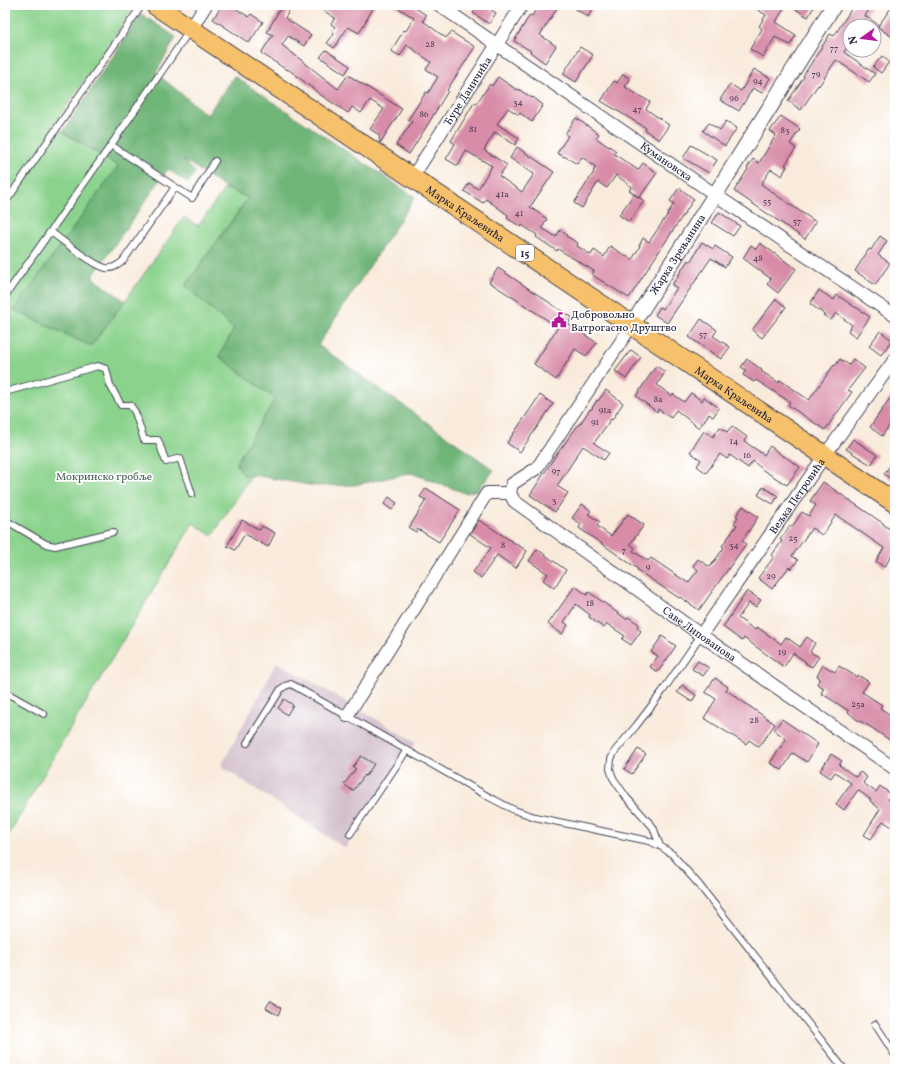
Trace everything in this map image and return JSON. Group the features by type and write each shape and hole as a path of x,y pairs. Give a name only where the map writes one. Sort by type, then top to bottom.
{"main road":[{"name":"Марка Краљевића","path":"155,5 826,455 895,503"}],"street":[{"path":"191,29 206,5"},
{"name":"Кумановска","path":"439,5 715,195 895,316"},
{"name":"Ђуре Даничића","path":"412,178 522,5"},
{"name":"Жарка Зрењанина","path":"510,493 512,484 537,468 632,325 834,5"},
{"name":"Вељка Петровића","path":"701,635 826,455 895,359"},
{"path":"347,716 487,493 510,493"},
{"name":"Саве Липованова","path":"510,493 514,501 701,635 895,769"}],"lane":[{"path":"5,203 142,5"},
{"path":"5,296 191,29"},
{"path":"111,145 192,198 215,161"},
{"path":"51,232 96,264 106,268 111,268 123,261 175,187"},
{"path":"5,392 98,366 106,369 110,385 121,405 130,405 135,412 144,440 158,440 166,462 180,458 192,494"},
{"path":"5,520 46,544 55,546 113,532"},
{"path":"660,846 653,827 626,797 613,778 610,768 611,759 615,751 662,692 701,635"},
{"path":"247,743 281,689 288,684 291,684 514,810 650,841 660,846 672,854 700,886 844,1069"},
{"path":"5,692 44,714"},
{"path":"350,834 407,750"},
{"path":"875,1024 895,1055"}],"shaded area":[{"path":"277,662 416,742 345,848 221,766"}],"green space":[{"name":"Мокринско гробље","path":"5,5 128,5 133,9 53,126 118,166 14,310 91,346 125,301 184,217 198,226 225,188 248,198 185,286 234,329 219,356 275,399 236,463 243,475 252,475 212,536 193,523 5,841"},
{"path":"141,14 176,37 156,73 207,115 234,76 415,197 318,345 494,470 478,490 465,493 411,473 355,485 316,486 252,475 243,475 236,463 275,399 219,356 234,329 185,286 248,198 225,188 182,159 195,172 188,183 168,169 92,277 125,301 91,346 14,310 118,166 63,132"}],"building":[{"path":"222,5 230,5 249,17 251,14 263,22 249,43 213,19"},
{"path":"282,5 292,5 285,18 311,35 304,46 288,36 282,45 338,89 348,75 402,109 380,143 379,135 370,129 384,109 370,100 361,113 352,107 348,113 321,95 288,69 287,70 261,53 273,35 267,32"},
{"path":"328,5 375,5 359,33 348,27 334,48 327,43 334,34 332,32 335,27 331,24 335,18 324,11"},
{"path":"394,5 411,5 426,15 423,21 446,38 451,32 475,47 447,90 448,91 409,154 396,145 412,122 408,120 426,92 428,93 438,77 426,69 431,62 407,45 400,56 391,51 404,30 406,31 414,18"},
{"path":"478,5 484,5 496,13 489,24 473,13"},
{"path":"539,5 559,5 540,35 556,46 545,63 530,52 531,51 514,41 530,15 532,16"},
{"path":"570,5 595,5 588,17"},
{"path":"750,5 786,5 776,22 796,35 790,45 775,37 763,57 750,49 762,29 759,26 766,15"},
{"path":"789,5 815,5 808,17"},
{"path":"854,5 872,5 865,16 868,18 846,18"},
{"path":"893,5 895,5 895,39 882,30 882,21"},
{"path":"842,24 842,58 852,58 875,74 869,82 836,60 801,110 788,101 830,34 834,36"},
{"path":"580,47 593,55 576,82 563,74"},
{"path":"326,50 350,66 345,74 320,57"},
{"path":"882,56 889,62 881,73 873,67 882,58"},
{"path":"754,69 770,78 762,93 753,88 739,111 720,100 730,84 741,91"},
{"path":"623,74 630,79 625,87 650,102 646,109 669,125 659,140 645,130 646,128 601,101 614,81 617,83"},
{"path":"498,77 517,90 518,89 532,98 533,97 543,105 532,122 520,113 519,115 508,108 497,124 519,138 515,145 495,132 484,150 507,165 499,176 522,192 534,174 510,158 517,147 554,172 530,207 547,219 542,228 556,237 560,230 567,235 566,236 578,243 577,246 591,255 594,250 604,257 610,246 632,260 643,238 649,242 668,214 674,204 670,201 679,188 694,199 629,298 592,275 594,271 558,249 557,251 536,237 537,235 522,225 521,227 507,218 508,215 486,199 483,203 464,191 469,183 478,189 492,166 466,151 458,166 446,159 455,144 451,141 474,103 476,104 490,84 492,86"},
{"path":"781,116 800,129 790,144 796,148 785,165 787,166 782,176 771,169 761,184 816,222 805,239 734,191 753,159 759,163 776,135 770,131"},
{"path":"576,118 599,134 596,138 616,151 614,154 638,170 643,163 657,173 639,198 629,190 632,187 616,175 607,188 598,182 582,208 574,203 596,167 582,157 577,164 557,153 568,136 565,134"},
{"path":"726,121 737,128 725,146 703,131 709,123 720,130"},
{"path":"691,145 717,160 709,173 683,158"},
{"path":"634,194 644,201 629,222 619,215"},
{"path":"719,212 740,226 733,236 712,223"},
{"path":"880,236 887,241 878,255 890,263 875,285 855,271 869,249 871,250"},
{"path":"702,242 713,249 715,246 732,257 725,267 711,258 667,323 655,315 660,307 663,309 677,288 672,285 688,260 690,262"},
{"path":"760,243 796,269 778,293 767,284 771,279 743,258 751,245 756,249"},
{"name":"Добровољно Ватрогасно Друштво","path":"498,268 572,317 568,324 597,343 586,356 575,349 556,380 534,364 558,327 489,282"},
{"path":"819,290 834,300 837,295 870,317 856,337 848,331 852,325 836,313 831,320 810,304"},
{"path":"776,299 786,307 762,338 752,330"},
{"path":"701,319 717,330 713,336 730,347 721,359 689,337"},
{"path":"880,331 892,340 881,355 869,346"},
{"path":"631,350 641,357 626,379 615,371"},
{"path":"747,359 779,383 780,380 809,400 840,359 849,365 853,359 865,368 848,390 852,392 825,430 788,405 790,402 756,380 754,382 743,375 746,370 741,367"},
{"path":"656,366 665,372 657,385 672,396 673,394 684,402 691,393 702,401 704,397 719,408 713,417 709,414 699,428 676,410 671,418 658,409 657,412 636,396"},
{"path":"606,390 623,403 594,443 609,453 604,460 583,446 557,486 568,493 555,512 530,495 554,458"},
{"path":"895,391 895,417 882,436 870,427"},
{"path":"540,395 553,404 520,452 507,443"},
{"path":"732,426 747,437 744,441 764,455 770,446 800,467 787,485 763,470 753,461 748,468 730,455 727,459 720,454 706,473 697,466 701,460 690,452 704,431 713,437 720,427 727,432"},
{"path":"853,439 877,455 871,465 846,449"},
{"path":"895,459 895,482 884,474"},
{"path":"823,482 895,533 895,551 884,567 876,561 884,548 836,515 822,535 812,528 792,556 798,560 791,569 789,567 772,589 758,578 774,557 772,555 790,526 792,527 802,512 809,516 816,505 810,501"},
{"path":"763,487 778,496 773,504 758,495"},
{"path":"426,488 460,510 439,542 418,529 416,532 409,528 426,500 420,497"},
{"path":"389,497 397,503 392,510 384,504"},
{"path":"582,504 591,511 588,514 600,522 597,526 611,536 628,514 644,525 630,544 635,548 633,551 648,561 651,558 688,583 698,570 693,566 698,559 710,567 724,548 722,546 737,525 734,523 738,517 736,516 743,506 758,517 742,541 746,544 699,610 637,570 638,569 579,528 581,524 572,518"},
{"path":"242,520 260,530 262,526 275,533 268,547 245,534 235,550 227,546"},
{"path":"479,520 527,551 516,568 497,555 481,578 473,572 491,548 470,534"},
{"path":"537,549 566,570 554,588 543,580 548,574 529,561"},
{"path":"575,586 587,595 589,592 626,619 628,617 639,624 637,627 641,631 631,645 622,639 625,636 607,624 604,628 589,617 590,615 576,604 564,622 568,625 562,634 548,624"},
{"path":"747,591 761,600 756,607 749,603 738,618 755,630 757,627 781,644 786,637 800,647 807,637 815,643 810,652 819,657 812,667 793,653 784,667 744,638 742,641 723,627"},
{"path":"662,636 676,646 658,672 650,667 658,656 651,652"},
{"path":"698,661 709,668 703,676 692,669"},
{"path":"823,665 835,672 839,666 857,677 858,675 869,682 862,692 882,705 880,708 895,718 895,735 891,741 856,719 848,712 849,711 821,693 824,688 817,684 820,678 817,676"},
{"path":"715,678 728,687 726,690 775,724 759,747 749,740 746,744 704,718 716,699 705,692"},
{"path":"682,685 696,695 692,702 677,692"},
{"path":"284,699 293,705 287,715 278,708"},
{"path":"782,719 818,744 807,762 793,753 782,770 770,763 786,739 774,730"},
{"path":"638,749 646,754 632,774 624,769"},
{"path":"831,754 842,761 839,765 856,777 860,772 867,777 863,783 876,792 880,786 891,794 888,799 895,804 895,829 883,821 871,839 864,835 880,809 858,790 844,810 836,804 851,783 835,772 831,778 820,771"},
{"path":"361,756 374,764 353,791 344,784 356,769 353,767"},
{"path":"270,1001 281,1008 278,1015 266,1008"}],"place":[{"name":"Добровољно Ватрогасно Друштво","path":"559,320"}]}
